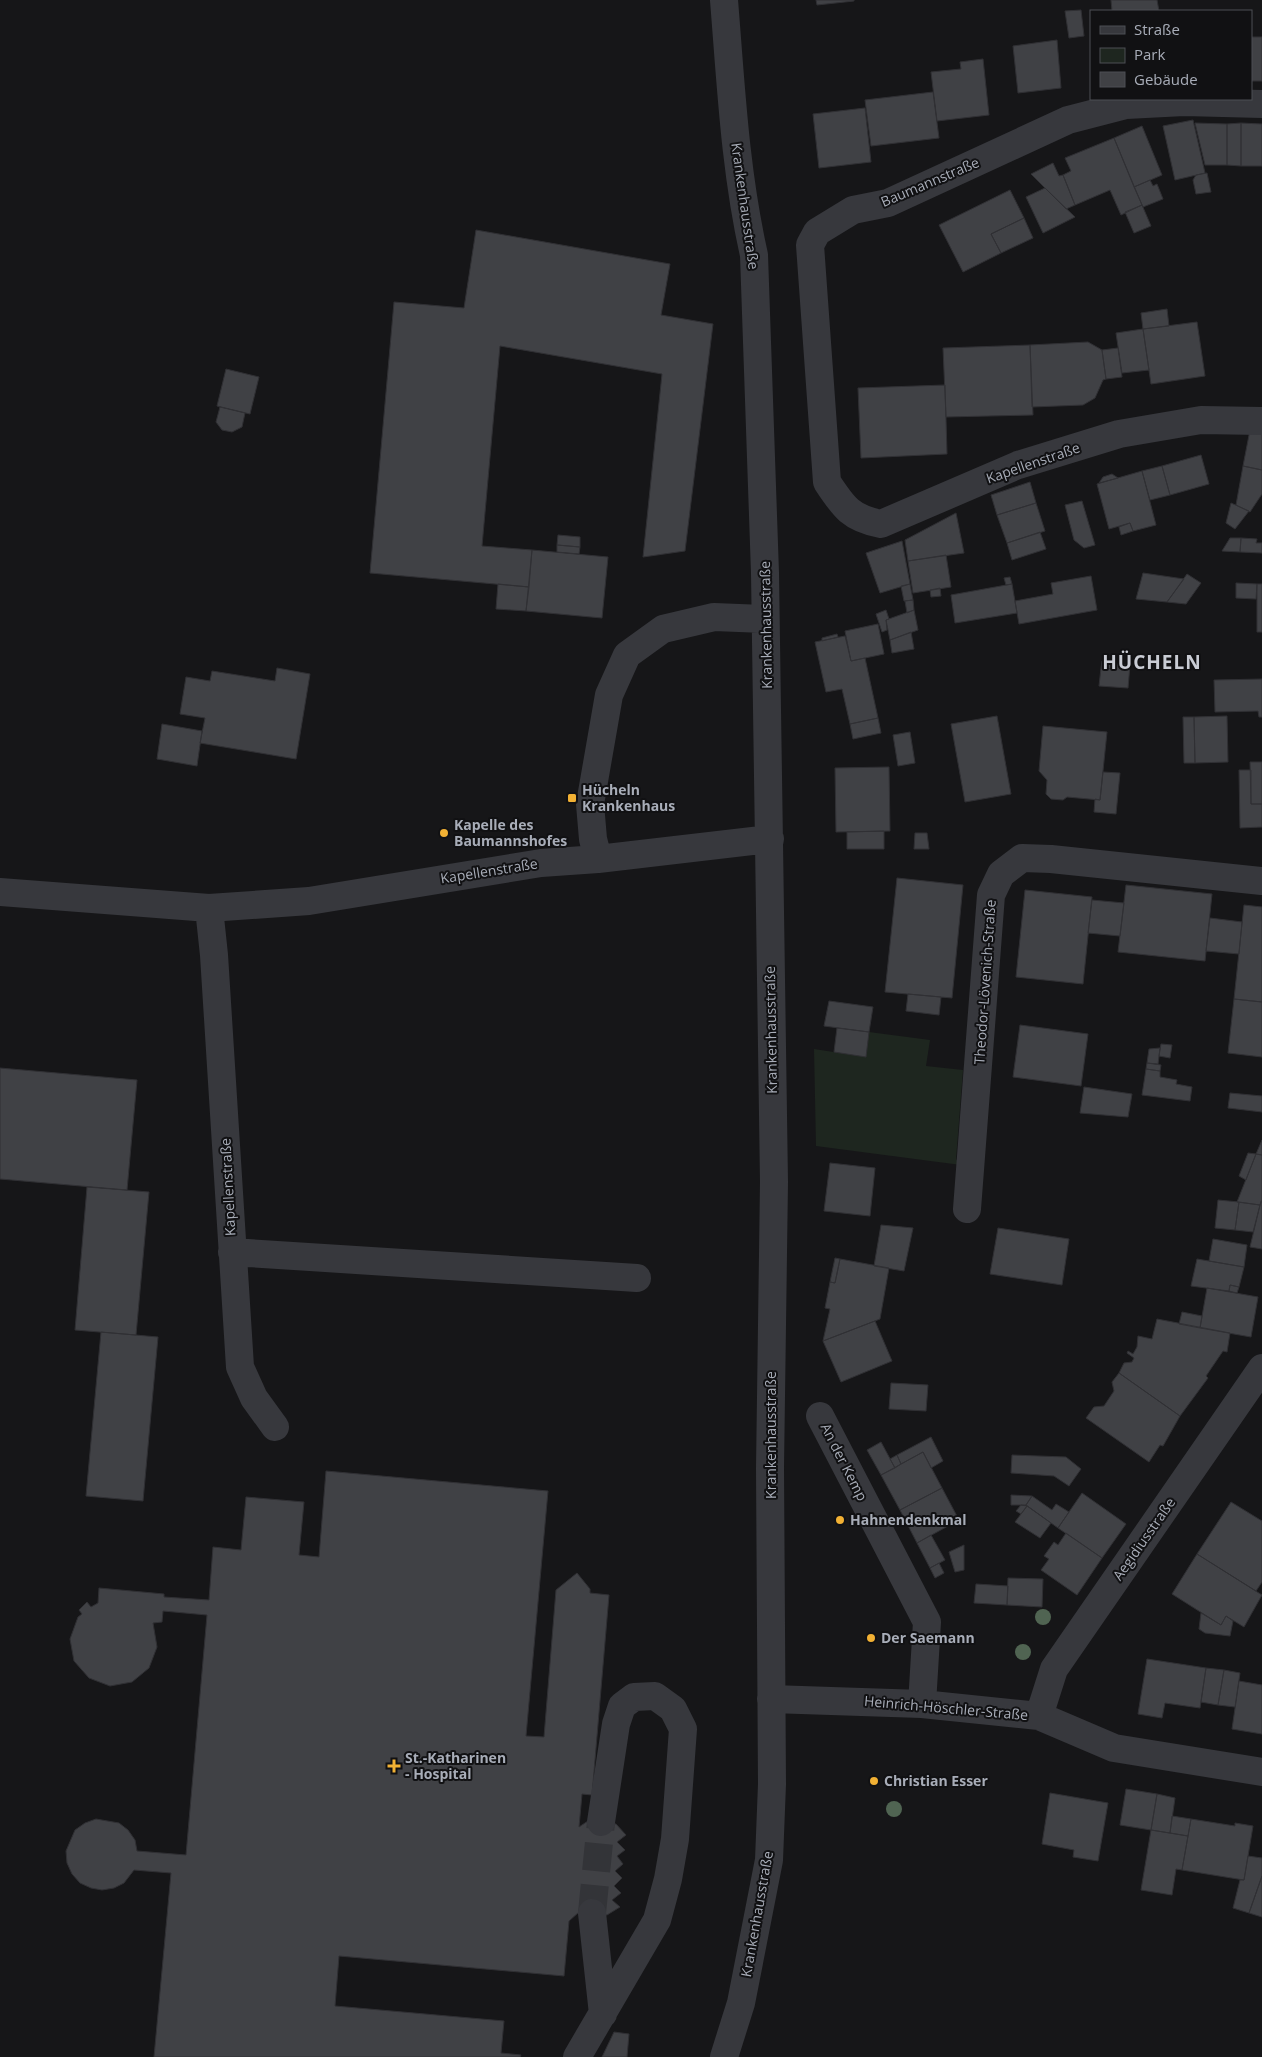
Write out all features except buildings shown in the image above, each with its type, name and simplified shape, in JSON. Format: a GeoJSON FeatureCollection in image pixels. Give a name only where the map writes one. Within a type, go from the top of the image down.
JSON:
{"type":"FeatureCollection","features":[{"type":"Feature","properties":{"kind":"street","name":"Krankenhausstraße"},"geometry":{"type":"LineString","coordinates":[[724,0],[737,160],[743,208],[754,255],[770,838],[774,1182],[770,1468],[772,1784],[769,1860],[741,2003],[724,2057]]}},
{"type":"Feature","properties":{"kind":"street","name":"Baumannstraße"},"geometry":{"type":"LineString","coordinates":[[827,482],[810,245],[817,232],[853,210],[888,203],[1068,120],[1126,105],[1184,102],[1262,104]]}},
{"type":"Feature","properties":{"kind":"street","name":"Kapellenstraße"},"geometry":{"type":"LineString","coordinates":[[827,482],[840,503],[860,520],[881,524],[1018,465],[1119,434],[1201,420],[1262,421]]}},
{"type":"Feature","properties":{"kind":"street"},"geometry":{"type":"LineString","coordinates":[[598,859],[593,838],[590,804],[609,696],[627,655],[663,630],[714,618],[765,619]]}},
{"type":"Feature","properties":{"kind":"street","name":"Kapellenstraße"},"geometry":{"type":"LineString","coordinates":[[0,892],[209,908],[309,900],[541,863],[598,859],[770,838]]}},
{"type":"Feature","properties":{"kind":"street","name":"Theodor-Lövenich-Straße"},"geometry":{"type":"LineString","coordinates":[[967,1209],[991,895],[1001,874],[1022,858],[1262,881]]}},
{"type":"Feature","properties":{"kind":"street","name":"Kapellenstraße"},"geometry":{"type":"LineString","coordinates":[[209,908],[214,954],[240,1367],[254,1398],[275,1427]]}},
{"type":"Feature","properties":{"kind":"street"},"geometry":{"type":"LineString","coordinates":[[232,1252],[637,1278]]}},
{"type":"Feature","properties":{"kind":"street","name":"Aegidiusstraße"},"geometry":{"type":"LineString","coordinates":[[1039,1716],[1054,1669],[1262,1368]]}},
{"type":"Feature","properties":{"kind":"street","name":"An der Kemp"},"geometry":{"type":"LineString","coordinates":[[820,1416],[927,1622],[922,1704]]}},
{"type":"Feature","properties":{"kind":"street"},"geometry":{"type":"LineString","coordinates":[[576,2057],[657,1920],[668,1879],[675,1840],[683,1730],[673,1709],[655,1696],[634,1697],[622,1706],[616,1724],[601,1822]]}},
{"type":"Feature","properties":{"kind":"street","name":"Heinrich-Höschler-Straße"},"geometry":{"type":"LineString","coordinates":[[771,1699],[922,1704],[1039,1716],[1114,1748],[1262,1772]]}},
{"type":"Feature","properties":{"kind":"street"},"geometry":{"type":"LineString","coordinates":[[592,1914],[603,2014]]}},
{"type":"Feature","properties":{"kind":"green space"},"geometry":{"type":"Polygon","coordinates":[[[869,1032],[930,1040],[926,1066],[963,1070],[956,1159],[961,1165],[816,1146],[814,1049],[866,1057],[869,1032]]]}},
{"type":"Feature","properties":{"kind":"tunnel"},"geometry":{"type":"LineString","coordinates":[[592,1913],[601,1822]]}},
{"type":"Feature","properties":{"kind":"place","name":"Hücheln Krankenhaus"},"geometry":{"type":"Point","coordinates":[572,798]}},
{"type":"Feature","properties":{"kind":"place","name":"Kapelle des Baumannshofes"},"geometry":{"type":"Point","coordinates":[444,833]}},
{"type":"Feature","properties":{"kind":"place","name":"Hahnendenkmal"},"geometry":{"type":"Point","coordinates":[840,1520]}},
{"type":"Feature","properties":{"kind":"place","name":"Der Saemann"},"geometry":{"type":"Point","coordinates":[871,1638]}},
{"type":"Feature","properties":{"kind":"place","name":"St.-Katharinen - Hospital"},"geometry":{"type":"Point","coordinates":[394,1766]}},
{"type":"Feature","properties":{"kind":"place","name":"Christian Esser"},"geometry":{"type":"Point","coordinates":[874,1781]}},
{"type":"Feature","properties":{"kind":"district","name":"HÜCHELN"},"geometry":{"type":"Point","coordinates":[1152,662]}}]}
